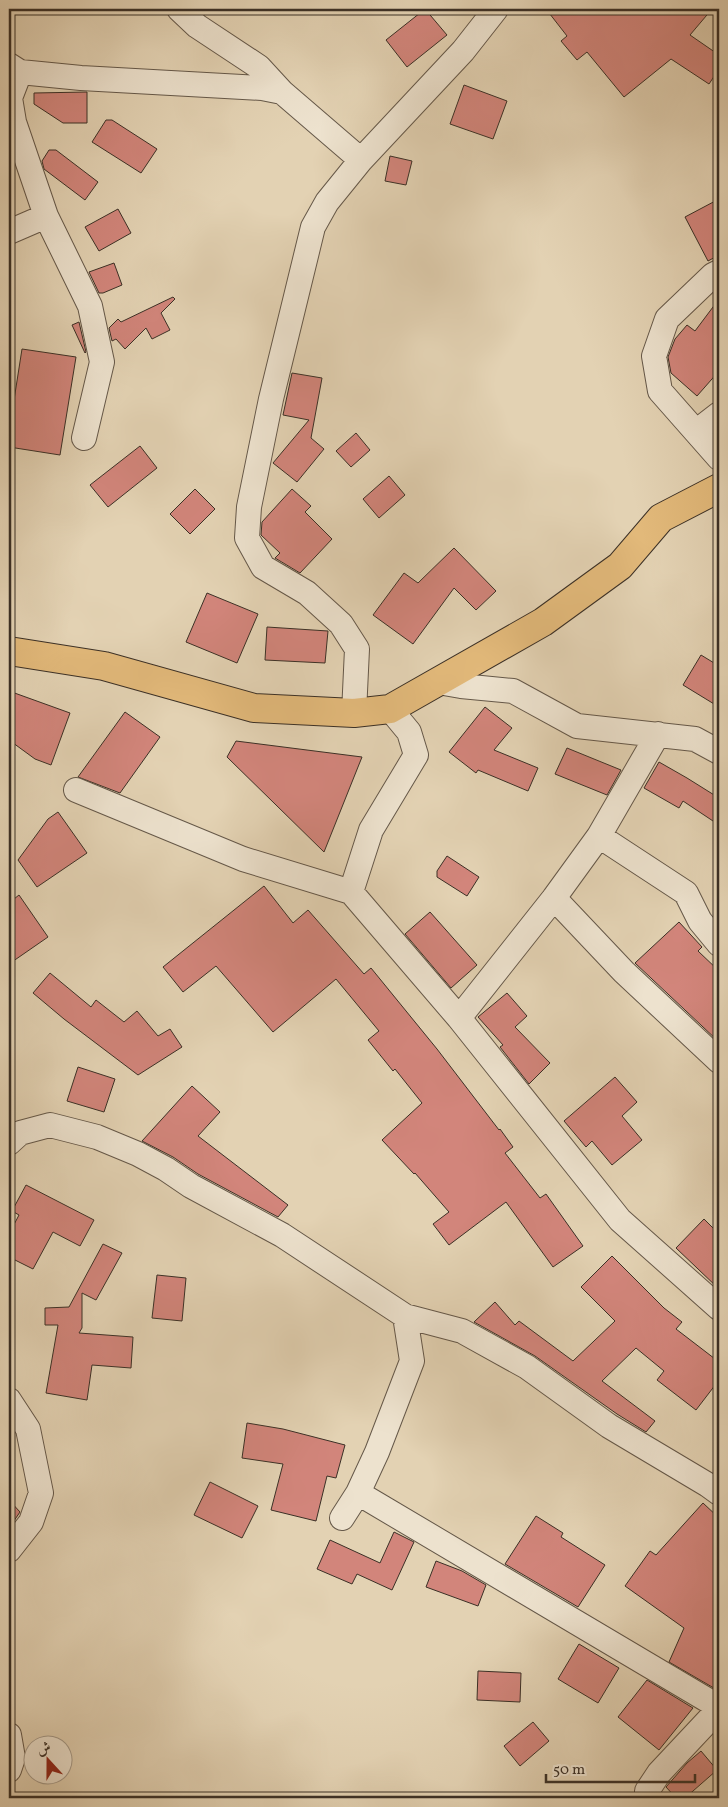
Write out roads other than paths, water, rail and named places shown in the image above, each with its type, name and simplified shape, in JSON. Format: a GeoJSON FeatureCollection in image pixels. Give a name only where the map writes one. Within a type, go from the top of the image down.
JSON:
{"type":"FeatureCollection","features":[{"type":"Feature","properties":{"kind":"main road"},"geometry":{"type":"LineString","coordinates":[[9,651],[104,666],[254,708],[354,713],[390,709],[543,622],[620,566],[661,518],[719,488]]}},
{"type":"Feature","properties":{"kind":"street"},"geometry":{"type":"LineString","coordinates":[[179,9],[197,26],[259,67],[282,92],[361,160]]}},
{"type":"Feature","properties":{"kind":"street"},"geometry":{"type":"LineString","coordinates":[[354,713],[357,649],[341,624],[307,593],[263,567],[247,538],[249,507],[271,399],[313,227],[327,202],[361,160],[462,51],[496,9]]}},
{"type":"Feature","properties":{"kind":"street"},"geometry":{"type":"LineString","coordinates":[[84,438],[102,362],[90,306],[46,216],[14,122],[10,98],[14,68],[81,78],[262,88],[282,92]]}},
{"type":"Feature","properties":{"kind":"street"},"geometry":{"type":"LineString","coordinates":[[9,232],[46,216]]}},
{"type":"Feature","properties":{"kind":"street"},"geometry":{"type":"LineString","coordinates":[[719,272],[713,275],[666,319],[654,356],[660,391],[719,458]]}},
{"type":"Feature","properties":{"kind":"street"},"geometry":{"type":"LineString","coordinates":[[697,432],[719,414]]}},
{"type":"Feature","properties":{"kind":"street"},"geometry":{"type":"LineString","coordinates":[[438,682],[513,691],[577,726],[695,739],[719,752]]}},
{"type":"Feature","properties":{"kind":"street"},"geometry":{"type":"LineString","coordinates":[[351,892],[371,830],[416,755],[409,732],[390,709]]}},
{"type":"Feature","properties":{"kind":"street"},"geometry":{"type":"LineString","coordinates":[[459,1018],[554,898],[599,836],[658,734]]}},
{"type":"Feature","properties":{"kind":"street"},"geometry":{"type":"LineString","coordinates":[[76,790],[243,859],[351,892],[459,1018],[620,1220],[719,1308]]}},
{"type":"Feature","properties":{"kind":"street"},"geometry":{"type":"LineString","coordinates":[[599,836],[686,893],[700,921],[719,944]]}},
{"type":"Feature","properties":{"kind":"street"},"geometry":{"type":"LineString","coordinates":[[554,898],[624,972],[719,1061]]}},
{"type":"Feature","properties":{"kind":"street"},"geometry":{"type":"LineString","coordinates":[[9,1143],[20,1133],[50,1125],[96,1137],[138,1154],[166,1169],[191,1186],[282,1235],[404,1316],[462,1331],[527,1367],[609,1426],[719,1493]]}},
{"type":"Feature","properties":{"kind":"street"},"geometry":{"type":"LineString","coordinates":[[342,1518],[358,1493],[387,1428],[412,1361],[404,1316]]}},
{"type":"Feature","properties":{"kind":"street"},"geometry":{"type":"LineString","coordinates":[[9,1400],[28,1429],[41,1492],[31,1522],[9,1550]]}},
{"type":"Feature","properties":{"kind":"street"},"geometry":{"type":"LineString","coordinates":[[358,1493],[719,1708],[659,1773],[647,1791],[647,1798]]}},
{"type":"Feature","properties":{"kind":"street"},"geometry":{"type":"LineString","coordinates":[[9,1735],[13,1758],[9,1770]]}}]}
